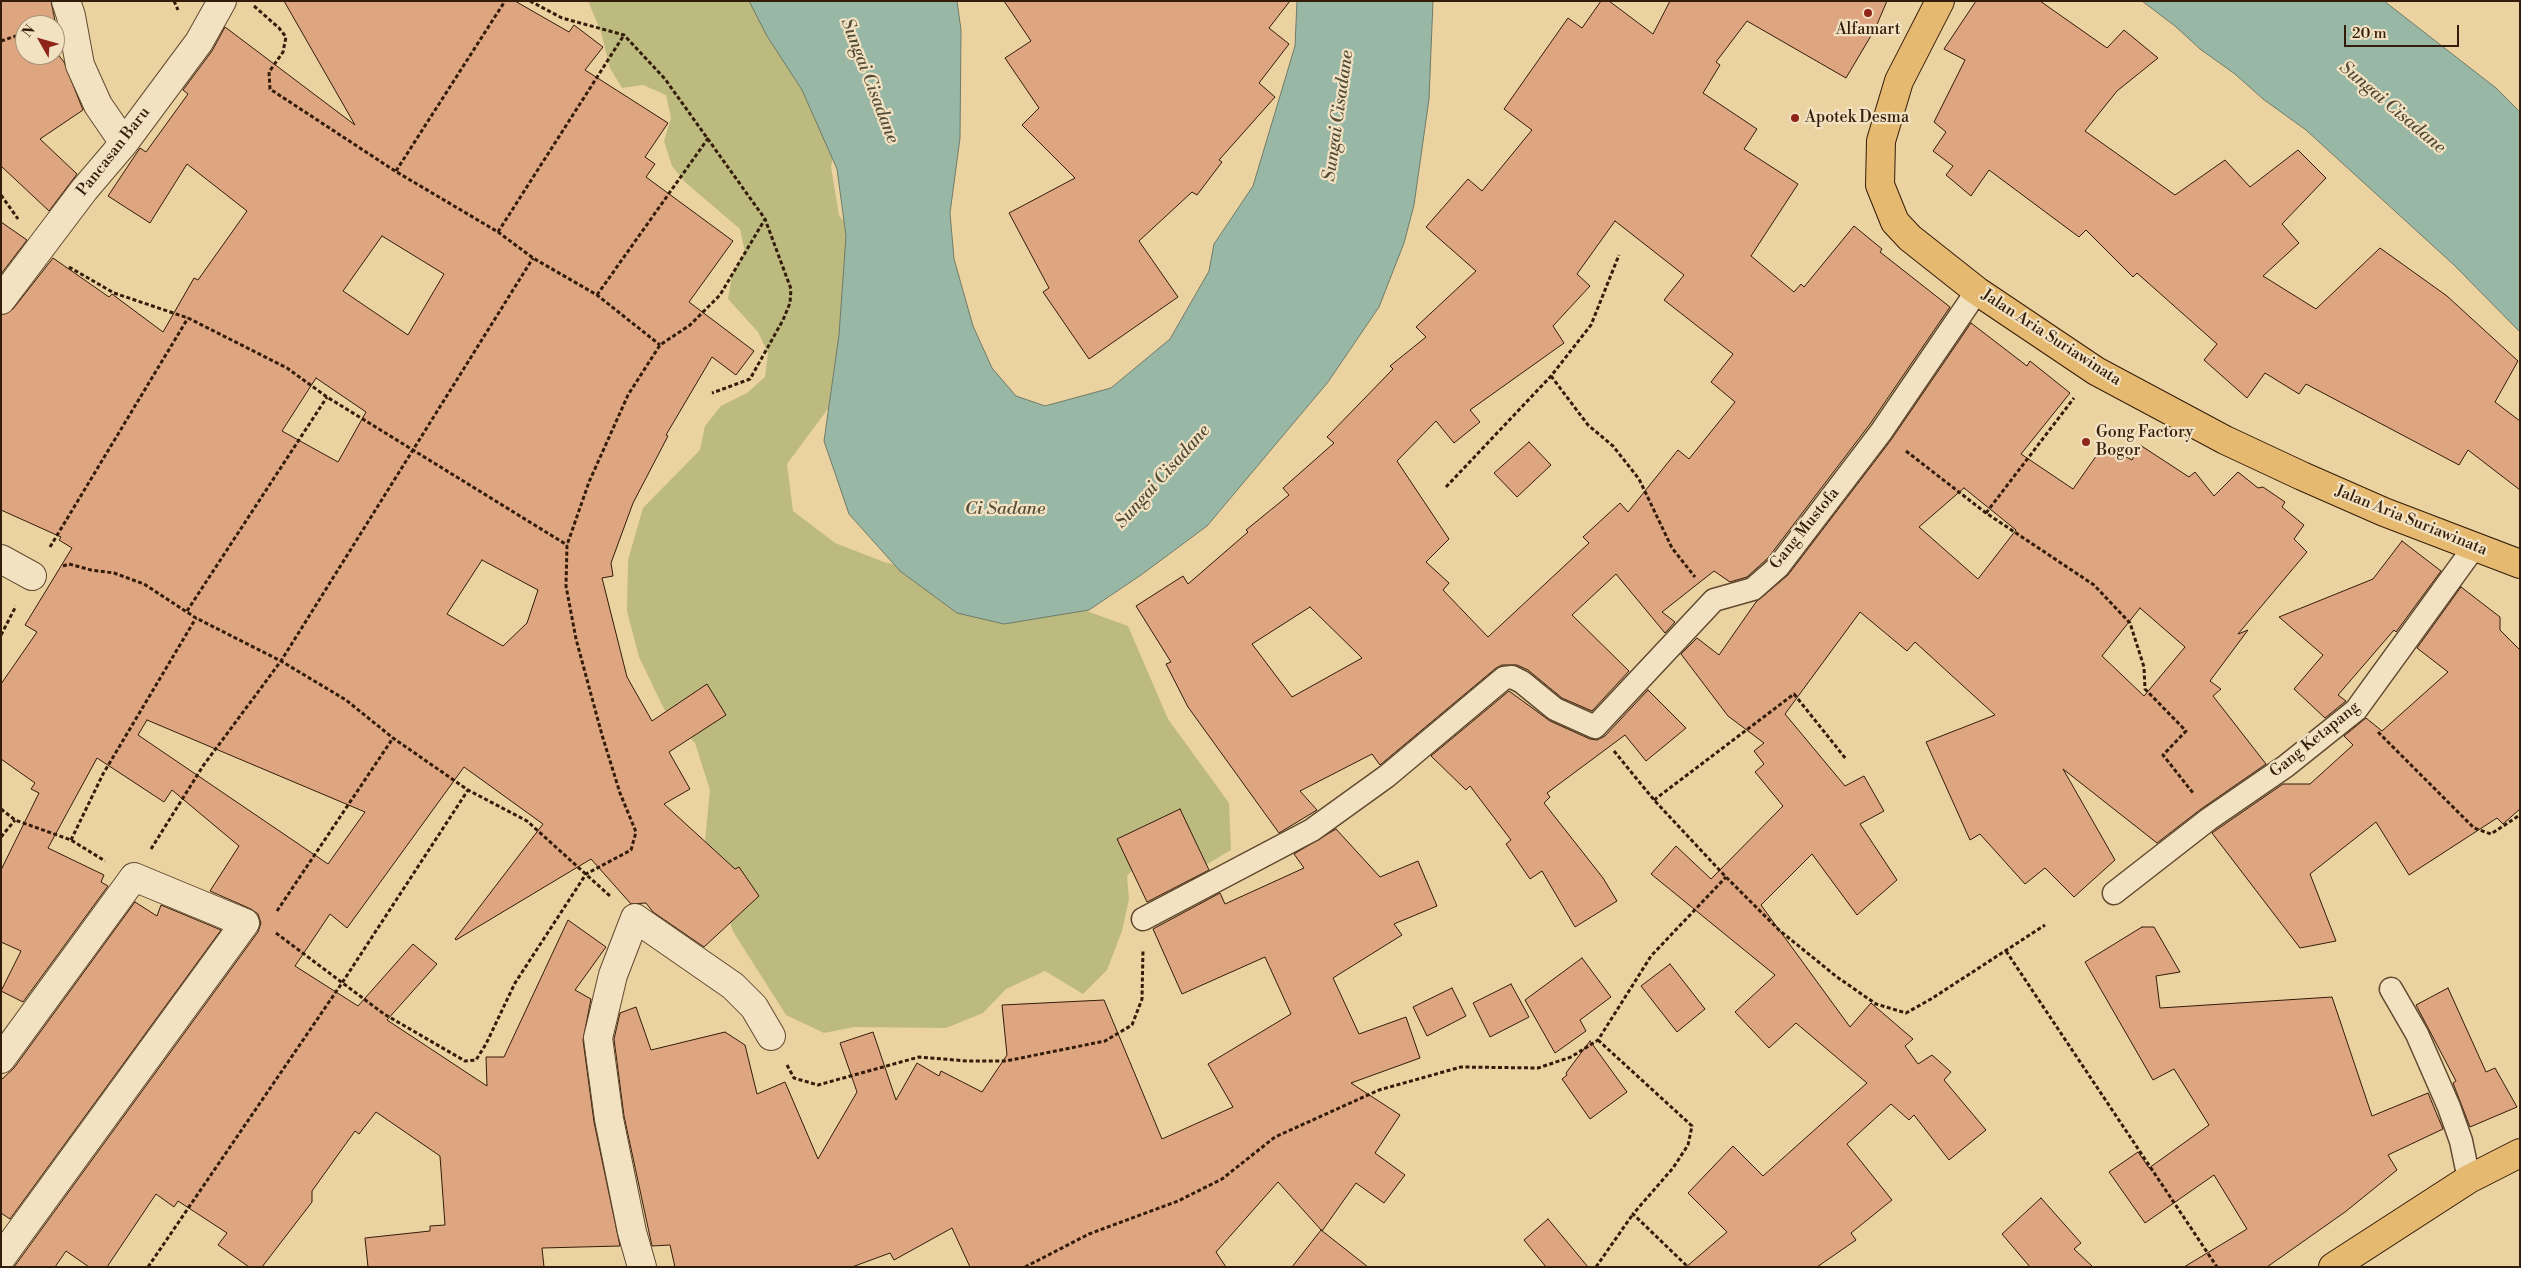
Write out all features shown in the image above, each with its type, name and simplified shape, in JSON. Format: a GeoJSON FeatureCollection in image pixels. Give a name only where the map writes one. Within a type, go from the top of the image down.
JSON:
{"type":"FeatureCollection","features":[{"type":"Feature","properties":{"kind":"main road","name":"Jalan Aria Suriawinata"},"geometry":{"type":"LineString","coordinates":[[1940,1],[1899,81],[1881,141],[1880,185],[1895,222],[1910,238],[1977,291],[2096,371],[2225,440],[2384,512],[2520,564]]}},
{"type":"Feature","properties":{"kind":"main road"},"geometry":{"type":"LineString","coordinates":[[2333,1267],[2469,1179],[2520,1153]]}},
{"type":"Feature","properties":{"kind":"street"},"geometry":{"type":"LineString","coordinates":[[66,1],[72,16],[80,64],[98,105],[124,143]]}},
{"type":"Feature","properties":{"kind":"street","name":"Pancasan Baru"},"geometry":{"type":"LineString","coordinates":[[1,300],[84,190],[124,143],[199,42],[222,1]]}},
{"type":"Feature","properties":{"kind":"street"},"geometry":{"type":"LineString","coordinates":[[1,559],[32,576]]}},
{"type":"Feature","properties":{"kind":"street"},"geometry":{"type":"LineString","coordinates":[[1,1059],[134,877],[256,924],[1,1258]]}},
{"type":"Feature","properties":{"kind":"street"},"geometry":{"type":"LineString","coordinates":[[642,1267],[632,1232],[609,1119],[598,1038],[613,975],[635,918],[733,986],[754,1007],[771,1036]]}},
{"type":"Feature","properties":{"kind":"lane","name":"Gang Mustofa"},"geometry":{"type":"LineString","coordinates":[[1714,600],[1752,589],[1778,567],[1881,432],[1977,291]]}},
{"type":"Feature","properties":{"kind":"lane","name":"Gang Ketapang"},"geometry":{"type":"LineString","coordinates":[[2114,893],[2209,820],[2286,766],[2356,710],[2476,546]]}},
{"type":"Feature","properties":{"kind":"lane"},"geometry":{"type":"LineString","coordinates":[[1143,920],[1312,830],[1387,776],[1504,678],[1512,677],[1555,709],[1595,728],[1714,600]]}},
{"type":"Feature","properties":{"kind":"lane"},"geometry":{"type":"LineString","coordinates":[[2392,988],[2417,1034],[2449,1107],[2461,1141],[2469,1179]]}},
{"type":"Feature","properties":{"kind":"path"},"geometry":{"type":"LineString","coordinates":[[249,1],[279,28],[286,37],[283,52],[269,72],[270,89],[395,171],[498,232],[533,258],[597,296],[660,345]]}},
{"type":"Feature","properties":{"kind":"path"},"geometry":{"type":"LineString","coordinates":[[395,171],[505,1]]}},
{"type":"Feature","properties":{"kind":"path"},"geometry":{"type":"LineString","coordinates":[[530,1],[562,18],[624,35],[665,79],[709,137],[765,219],[792,289],[790,303],[784,320],[750,379],[712,393]]}},
{"type":"Feature","properties":{"kind":"path"},"geometry":{"type":"LineString","coordinates":[[498,232],[624,35]]}},
{"type":"Feature","properties":{"kind":"path"},"geometry":{"type":"LineString","coordinates":[[1,41],[15,36]]}},
{"type":"Feature","properties":{"kind":"path"},"geometry":{"type":"LineString","coordinates":[[597,296],[709,137]]}},
{"type":"Feature","properties":{"kind":"path"},"geometry":{"type":"LineString","coordinates":[[393,738],[256,924],[384,1014],[465,1061],[476,1060],[486,1044],[515,983],[586,874],[631,850],[636,832],[620,793],[576,639],[566,586],[568,545],[608,436],[628,395],[660,345],[690,325],[720,295],[765,219]]}},
{"type":"Feature","properties":{"kind":"path"},"geometry":{"type":"LineString","coordinates":[[40,250],[114,293],[188,318],[287,368],[327,397],[568,545]]}},
{"type":"Feature","properties":{"kind":"path"},"geometry":{"type":"LineString","coordinates":[[1446,487],[1551,376],[1591,324],[1619,255]]}},
{"type":"Feature","properties":{"kind":"path"},"geometry":{"type":"LineString","coordinates":[[1,809],[15,820],[71,840],[134,877],[203,766],[281,660],[415,450],[533,258]]}},
{"type":"Feature","properties":{"kind":"path"},"geometry":{"type":"LineString","coordinates":[[32,576],[188,318]]}},
{"type":"Feature","properties":{"kind":"path"},"geometry":{"type":"LineString","coordinates":[[1986,513],[2096,371]]}},
{"type":"Feature","properties":{"kind":"path"},"geometry":{"type":"LineString","coordinates":[[1551,376],[1588,425],[1613,446],[1639,479],[1672,548],[1714,600]]}},
{"type":"Feature","properties":{"kind":"path"},"geometry":{"type":"LineString","coordinates":[[187,611],[327,397]]}},
{"type":"Feature","properties":{"kind":"path"},"geometry":{"type":"LineString","coordinates":[[1881,432],[1986,513],[2094,586],[2130,623],[2144,667],[2145,688],[2186,731],[2163,755],[2191,789],[2209,820]]}},
{"type":"Feature","properties":{"kind":"path"},"geometry":{"type":"LineString","coordinates":[[32,576],[69,564],[91,570],[114,573],[144,584],[196,618],[281,660],[346,700],[393,738],[468,790],[527,821],[635,918]]}},
{"type":"Feature","properties":{"kind":"path"},"geometry":{"type":"LineString","coordinates":[[71,840],[103,774],[151,690],[196,618]]}},
{"type":"Feature","properties":{"kind":"path"},"geometry":{"type":"LineString","coordinates":[[1654,800],[1794,694],[1846,759]]}},
{"type":"Feature","properties":{"kind":"path"},"geometry":{"type":"LineString","coordinates":[[2356,710],[2474,828],[2491,834],[2520,815]]}},
{"type":"Feature","properties":{"kind":"path"},"geometry":{"type":"LineString","coordinates":[[1595,728],[1654,800],[1726,878],[1780,930],[1837,977],[1876,1004],[1906,1013],[2045,925]]}},
{"type":"Feature","properties":{"kind":"path"},"geometry":{"type":"LineString","coordinates":[[148,1267],[342,983],[468,790]]}},
{"type":"Feature","properties":{"kind":"path"},"geometry":{"type":"LineString","coordinates":[[1,837],[15,820]]}},
{"type":"Feature","properties":{"kind":"path"},"geometry":{"type":"LineString","coordinates":[[1025,1267],[1090,1234],[1178,1201],[1222,1179],[1275,1137],[1379,1090],[1462,1067],[1538,1068],[1572,1058],[1598,1040],[1651,956],[1726,878]]}},
{"type":"Feature","properties":{"kind":"path"},"geometry":{"type":"LineString","coordinates":[[771,1036],[794,1078],[818,1085],[919,1057],[967,1061],[1006,1061],[1105,1041],[1132,1025],[1142,999],[1143,920]]}},
{"type":"Feature","properties":{"kind":"path"},"geometry":{"type":"LineString","coordinates":[[2006,951],[2216,1267]]}},
{"type":"Feature","properties":{"kind":"path"},"geometry":{"type":"LineString","coordinates":[[1596,1267],[1633,1214],[1673,1168],[1688,1145],[1692,1126],[1598,1040]]}},
{"type":"Feature","properties":{"kind":"path"},"geometry":{"type":"LineString","coordinates":[[1633,1214],[1688,1267]]}},
{"type":"Feature","properties":{"kind":"shaded area"},"geometry":{"type":"Polygon","coordinates":[[[588,1],[772,1],[840,119],[831,167],[839,215],[869,255],[842,390],[787,464],[793,511],[835,543],[884,562],[1081,609],[1128,626],[1168,719],[1229,803],[1231,850],[1194,872],[1159,842],[1127,876],[1129,899],[1122,931],[1107,970],[1083,994],[1045,971],[1006,989],[983,1013],[946,1028],[854,1027],[824,1033],[786,1015],[734,933],[716,889],[705,841],[710,790],[695,743],[664,709],[639,657],[627,611],[628,560],[643,508],[700,450],[705,426],[721,406],[747,393],[765,377],[768,353],[758,332],[728,299],[732,275],[745,252],[740,229],[686,183],[672,166],[664,141],[671,118],[666,95],[643,85],[622,88],[610,68],[601,32],[588,1]]]}},
{"type":"Feature","properties":{"kind":"water","name":"Ci Sadane"},"geometry":{"type":"Polygon","coordinates":[[[749,1],[957,1],[961,30],[960,138],[950,213],[954,259],[973,326],[992,368],[1016,396],[1045,406],[1111,388],[1170,339],[1209,271],[1214,244],[1253,186],[1295,46],[1297,1],[1433,1],[1429,99],[1414,205],[1404,243],[1379,307],[1328,382],[1207,526],[1141,575],[1089,610],[1004,624],[957,613],[900,571],[849,514],[824,441],[839,335],[846,236],[837,169],[802,90],[767,36],[749,1]]]}},
{"type":"Feature","properties":{"kind":"water","name":"Sungai Cisadane"},"geometry":{"type":"Polygon","coordinates":[[[2142,1],[2384,1],[2496,88],[2520,112],[2520,332],[2454,265],[2306,130],[2263,99],[2235,74],[2200,49],[2175,26],[2142,1]]]}},
{"type":"Feature","properties":{"kind":"building"},"geometry":{"type":"Polygon","coordinates":[[[1,1],[51,1],[54,15],[15,15],[15,65],[65,65],[83,110],[40,139],[77,174],[49,211],[1,166],[1,1]]]}},
{"type":"Feature","properties":{"kind":"building"},"geometry":{"type":"Polygon","coordinates":[[[284,1],[515,1],[569,32],[574,25],[603,47],[585,70],[668,123],[645,157],[655,164],[646,177],[733,241],[689,302],[754,351],[736,375],[712,357],[666,435],[668,436],[633,503],[611,563],[613,576],[602,578],[627,677],[652,721],[707,684],[726,715],[669,752],[690,789],[664,804],[735,869],[739,867],[759,896],[704,947],[653,912],[646,903],[631,904],[591,859],[456,940],[543,824],[464,767],[347,928],[330,914],[295,966],[358,1006],[413,944],[437,964],[387,1020],[487,1086],[486,1057],[504,1057],[568,920],[606,947],[575,990],[591,999],[583,1040],[594,1122],[620,1246],[542,1248],[544,1267],[368,1267],[365,1238],[430,1231],[430,1226],[445,1225],[440,1156],[376,1112],[359,1134],[355,1131],[312,1191],[312,1202],[262,1267],[249,1267],[218,1245],[227,1233],[178,1201],[174,1207],[156,1194],[107,1267],[89,1267],[66,1251],[55,1267],[14,1267],[258,932],[261,923],[258,914],[251,909],[210,891],[239,846],[172,790],[164,802],[97,758],[48,848],[104,875],[101,882],[108,886],[23,1002],[1,991],[21,951],[1,942],[1,870],[39,793],[31,789],[35,783],[1,759],[1,684],[37,632],[25,625],[72,548],[59,540],[61,537],[1,510],[1,315],[13,309],[53,258],[109,297],[112,294],[163,332],[194,278],[198,280],[247,211],[187,164],[150,223],[108,196],[140,148],[146,152],[188,94],[183,90],[212,51],[225,27],[355,125],[284,1]],[[382,236],[343,291],[408,335],[444,274],[382,236]],[[316,378],[282,431],[338,462],[366,412],[316,378]],[[482,560],[447,614],[503,646],[527,623],[538,590],[482,560]],[[147,720],[138,735],[328,864],[365,812],[147,720]]]}},
{"type":"Feature","properties":{"kind":"building"},"geometry":{"type":"Polygon","coordinates":[[[1004,1],[1290,1],[1269,28],[1289,44],[1259,83],[1275,97],[1219,160],[1222,162],[1197,195],[1192,192],[1139,241],[1178,297],[1089,359],[1043,292],[1049,288],[1009,213],[1075,178],[1022,125],[1039,108],[1005,58],[1031,41],[1004,1]]]}},
{"type":"Feature","properties":{"kind":"building"},"geometry":{"type":"Polygon","coordinates":[[[1601,1],[1609,1],[1653,34],[1670,1],[1887,1],[1875,29],[1846,78],[1747,21],[1716,62],[1720,65],[1703,93],[1757,129],[1744,149],[1798,184],[1751,256],[1794,292],[1801,284],[1804,287],[1854,226],[1882,249],[1880,252],[1950,307],[1870,424],[1768,558],[1747,577],[1730,582],[1714,571],[1662,612],[1675,622],[1665,633],[1616,574],[1572,615],[1629,671],[1592,711],[1562,698],[1528,670],[1517,665],[1502,665],[1380,765],[1372,754],[1300,791],[1317,810],[1279,833],[1188,707],[1166,664],[1171,662],[1136,606],[1183,576],[1188,584],[1248,532],[1246,530],[1289,495],[1283,488],[1334,443],[1327,437],[1393,369],[1390,366],[1426,337],[1416,327],[1476,271],[1426,227],[1468,179],[1482,191],[1532,130],[1504,109],[1568,18],[1582,28],[1601,1]],[[1615,221],[1577,274],[1590,286],[1553,326],[1564,343],[1470,410],[1480,422],[1454,443],[1436,421],[1397,461],[1449,539],[1426,562],[1449,583],[1443,590],[1488,637],[1589,543],[1583,537],[1620,503],[1628,512],[1678,450],[1689,459],[1735,402],[1711,382],[1733,354],[1664,300],[1684,275],[1615,221]],[[1310,607],[1252,644],[1292,697],[1362,658],[1310,607]]]}},
{"type":"Feature","properties":{"kind":"building"},"geometry":{"type":"Polygon","coordinates":[[[1976,1],[2040,1],[2107,48],[2124,30],[2158,58],[2117,91],[2085,131],[2175,195],[2225,160],[2250,187],[2298,150],[2326,178],[2282,224],[2299,243],[2263,276],[2316,309],[2380,248],[2447,296],[2518,361],[2495,402],[2520,421],[2520,490],[2468,450],[2459,465],[2306,384],[2299,394],[2265,373],[2247,398],[2204,360],[2217,344],[2137,273],[2133,277],[2086,230],[2079,237],[1989,170],[1971,196],[1946,175],[1953,166],[1933,151],[1946,132],[1934,122],[1965,60],[1944,49],[1976,1]]]}},
{"type":"Feature","properties":{"kind":"building"},"geometry":{"type":"Polygon","coordinates":[[[1,222],[27,240],[1,274],[1,222]]]}},
{"type":"Feature","properties":{"kind":"building"},"geometry":{"type":"Polygon","coordinates":[[[1971,323],[2027,366],[2030,361],[2070,393],[2021,454],[2073,489],[2104,445],[2132,460],[2140,445],[2189,477],[2195,472],[2214,496],[2238,472],[2258,488],[2263,487],[2285,502],[2282,507],[2304,525],[2294,539],[2307,552],[2238,634],[2248,630],[2210,681],[2221,689],[2213,696],[2266,764],[2201,809],[2157,843],[2063,769],[2115,860],[2074,897],[2045,868],[2025,884],[1980,834],[1970,840],[1926,742],[1995,715],[1915,642],[1907,651],[1860,612],[1785,714],[1845,786],[1864,776],[1884,811],[1860,824],[1897,880],[1857,915],[1812,854],[1761,905],[1850,1027],[1871,1003],[1913,1039],[1905,1046],[1918,1064],[1932,1055],[1951,1072],[1944,1080],[1986,1130],[1949,1160],[1914,1115],[1909,1120],[1891,1104],[1847,1144],[1892,1200],[1851,1233],[1856,1240],[1817,1267],[1686,1267],[1727,1232],[1688,1193],[1733,1146],[1763,1176],[1867,1083],[1796,1023],[1769,1048],[1735,1012],[1775,975],[1651,874],[1676,846],[1711,879],[1783,806],[1755,772],[1764,764],[1754,751],[1764,743],[1728,716],[1681,654],[1697,638],[1719,655],[1756,602],[1788,575],[1891,440],[1971,323]],[[1964,488],[1919,527],[1978,579],[2016,530],[1964,488]],[[2140,608],[2102,656],[2144,696],[2185,647],[2140,608]]]}},
{"type":"Feature","properties":{"kind":"building"},"geometry":{"type":"Polygon","coordinates":[[[1529,442],[1551,465],[1517,497],[1494,473],[1529,442]]]}},
{"type":"Feature","properties":{"kind":"building"},"geometry":{"type":"Polygon","coordinates":[[[2402,541],[2441,571],[2396,632],[2394,630],[2338,695],[2346,701],[2325,718],[2294,689],[2323,655],[2279,617],[2373,579],[2402,541]]]}},
{"type":"Feature","properties":{"kind":"building"},"geometry":{"type":"Polygon","coordinates":[[[2461,587],[2500,617],[2500,630],[2520,650],[2520,809],[2503,824],[2497,818],[2409,875],[2376,822],[2310,874],[2336,941],[2300,948],[2212,833],[2283,784],[2310,784],[2353,745],[2344,736],[2366,718],[2382,731],[2448,672],[2417,648],[2461,587]]]}},
{"type":"Feature","properties":{"kind":"building"},"geometry":{"type":"Polygon","coordinates":[[[1648,690],[1686,728],[1646,761],[1625,735],[1547,793],[1550,797],[1544,803],[1603,878],[1617,901],[1575,927],[1542,871],[1530,879],[1506,844],[1511,840],[1470,786],[1466,790],[1431,756],[1509,691],[1550,721],[1590,739],[1597,740],[1605,736],[1648,690]]]}},
{"type":"Feature","properties":{"kind":"building"},"geometry":{"type":"Polygon","coordinates":[[[1180,809],[1209,870],[1147,902],[1117,839],[1180,809]]]}},
{"type":"Feature","properties":{"kind":"building"},"geometry":{"type":"Polygon","coordinates":[[[1336,829],[1380,877],[1418,861],[1437,906],[1394,924],[1402,935],[1333,978],[1359,1034],[1406,1017],[1420,1058],[1351,1083],[1400,1115],[1375,1153],[1405,1175],[1384,1203],[1356,1183],[1322,1231],[1278,1182],[1216,1252],[1226,1267],[970,1267],[952,1228],[894,1260],[890,1253],[852,1267],[675,1267],[670,1245],[652,1246],[624,1116],[614,1039],[620,1013],[636,1007],[651,1050],[725,1032],[745,1045],[757,1094],[785,1082],[818,1159],[857,1092],[840,1043],[873,1032],[896,1100],[917,1063],[939,1076],[941,1071],[982,1092],[1007,1055],[1002,1005],[1104,1000],[1162,1139],[1233,1107],[1208,1064],[1291,1014],[1265,957],[1182,994],[1153,929],[1220,893],[1225,904],[1304,868],[1294,854],[1336,829]]]}},
{"type":"Feature","properties":{"kind":"building"},"geometry":{"type":"Polygon","coordinates":[[[135,902],[157,916],[161,905],[221,930],[10,1219],[1,1213],[1,1080],[14,1068],[135,902]]]}},
{"type":"Feature","properties":{"kind":"building"},"geometry":{"type":"Polygon","coordinates":[[[2142,927],[2154,927],[2180,972],[2156,976],[2160,1008],[2332,997],[2372,1116],[2428,1093],[2443,1129],[2388,1155],[2397,1170],[2345,1212],[2267,1267],[2184,1267],[2247,1229],[2214,1175],[2145,1223],[2109,1172],[2138,1152],[2149,1168],[2209,1125],[2174,1069],[2153,1080],[2085,962],[2142,927]]]}},
{"type":"Feature","properties":{"kind":"building"},"geometry":{"type":"Polygon","coordinates":[[[1582,958],[1611,997],[1580,1020],[1586,1031],[1555,1053],[1525,1000],[1582,958]]]}},
{"type":"Feature","properties":{"kind":"building"},"geometry":{"type":"Polygon","coordinates":[[[1670,964],[1705,1009],[1677,1032],[1641,986],[1670,964]]]}},
{"type":"Feature","properties":{"kind":"building"},"geometry":{"type":"Polygon","coordinates":[[[1511,984],[1529,1017],[1490,1037],[1473,1003],[1511,984]]]}},
{"type":"Feature","properties":{"kind":"building"},"geometry":{"type":"Polygon","coordinates":[[[1452,988],[1466,1016],[1427,1036],[1413,1007],[1452,988]]]}},
{"type":"Feature","properties":{"kind":"building"},"geometry":{"type":"Polygon","coordinates":[[[2448,988],[2486,1072],[2495,1068],[2517,1107],[2470,1127],[2453,1083],[2456,1081],[2416,1005],[2448,988]]]}},
{"type":"Feature","properties":{"kind":"building"},"geometry":{"type":"Polygon","coordinates":[[[1590,1041],[1627,1092],[1590,1119],[1562,1079],[1567,1075],[1566,1073],[1590,1041]]]}},
{"type":"Feature","properties":{"kind":"building"},"geometry":{"type":"Polygon","coordinates":[[[2041,1198],[2081,1243],[2074,1249],[2093,1267],[2030,1267],[2002,1234],[2041,1198]]]}},
{"type":"Feature","properties":{"kind":"building"},"geometry":{"type":"Polygon","coordinates":[[[1548,1219],[1588,1267],[1546,1267],[1524,1240],[1548,1219]]]}},
{"type":"Feature","properties":{"kind":"building"},"geometry":{"type":"Polygon","coordinates":[[[1321,1230],[1368,1267],[1292,1267],[1321,1230]]]}},
{"type":"Feature","properties":{"kind":"place","name":"Alfamart"},"geometry":{"type":"Point","coordinates":[1868,13]}},
{"type":"Feature","properties":{"kind":"place","name":"Apotek Desma"},"geometry":{"type":"Point","coordinates":[1795,118]}},
{"type":"Feature","properties":{"kind":"place","name":"Gong Factory Bogor"},"geometry":{"type":"Point","coordinates":[2086,442]}}]}
